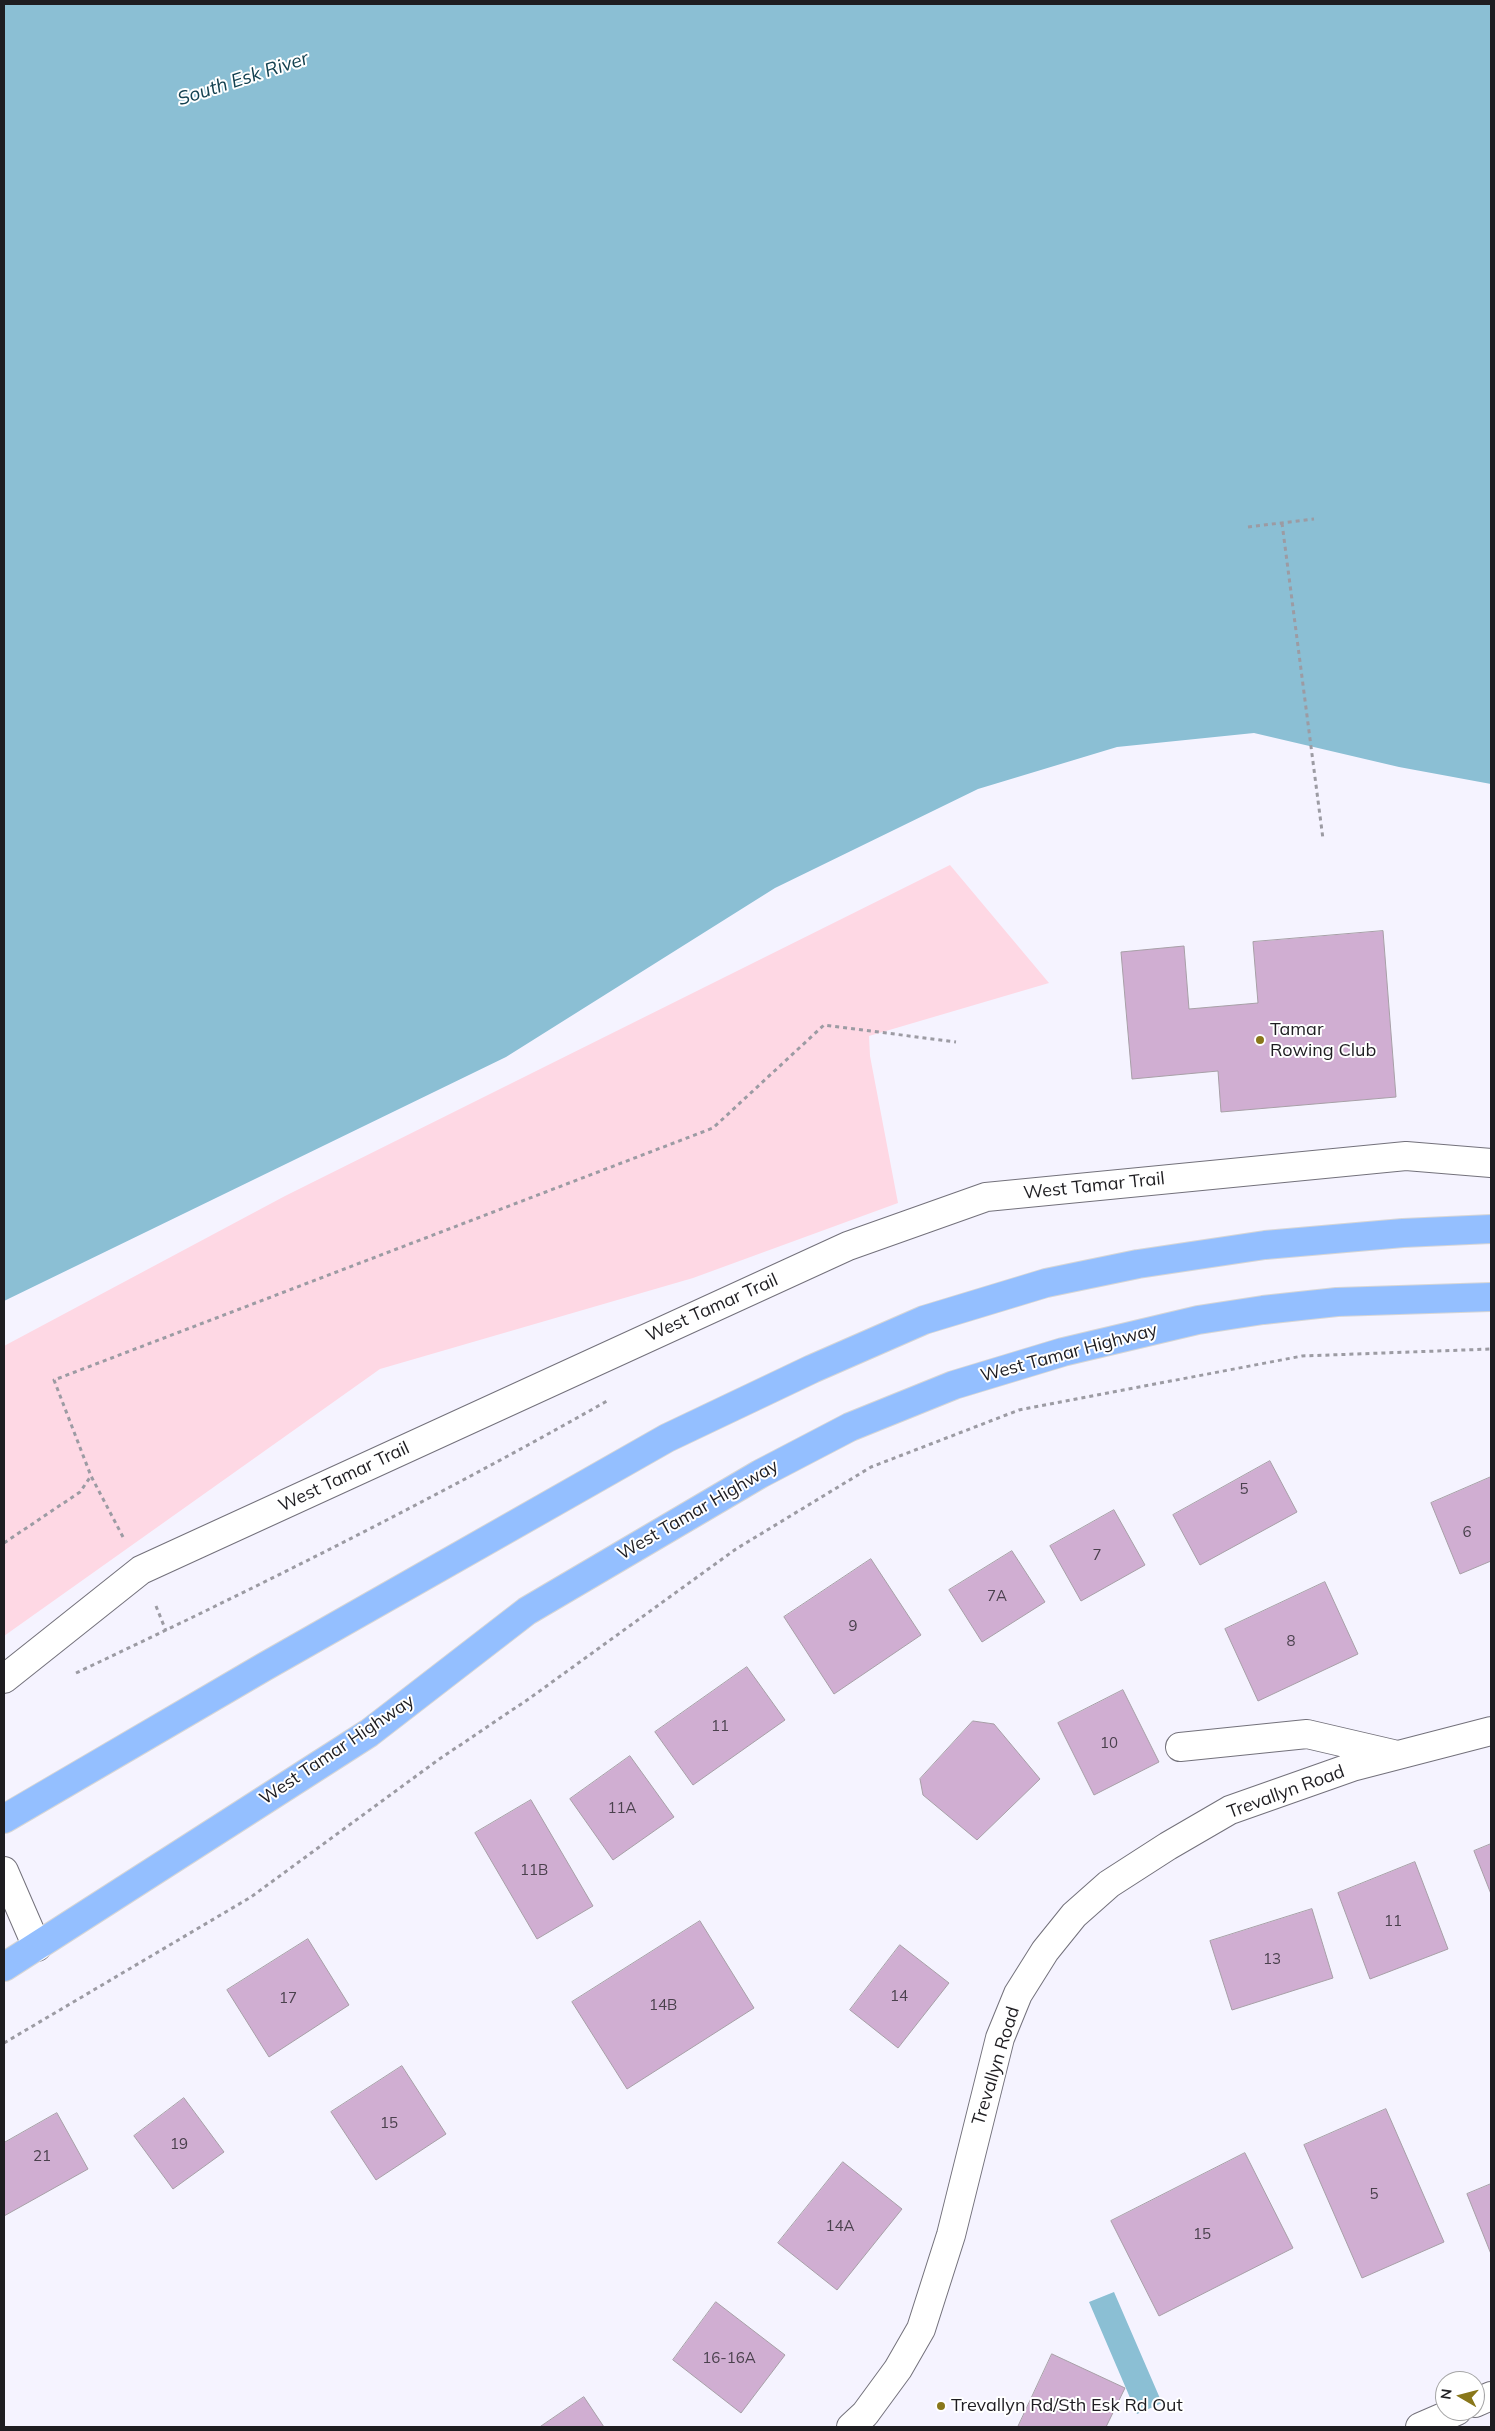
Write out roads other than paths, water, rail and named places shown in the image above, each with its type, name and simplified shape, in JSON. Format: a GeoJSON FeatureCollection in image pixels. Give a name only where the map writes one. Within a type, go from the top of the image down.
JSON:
{"type":"FeatureCollection","features":[{"type":"Feature","properties":{"kind":"highway"},"geometry":{"type":"LineString","coordinates":[[4,1819],[264,1667],[667,1438],[812,1368],[924,1320],[1046,1283],[1138,1264],[1265,1245],[1403,1233],[1491,1229]]}},
{"type":"Feature","properties":{"kind":"highway","name":"West Tamar Highway"},"geometry":{"type":"LineString","coordinates":[[4,1967],[368,1733],[527,1611],[744,1483],[850,1427],[954,1384],[1062,1352],[1198,1320],[1263,1310],[1337,1302],[1491,1297]]}},
{"type":"Feature","properties":{"kind":"street","name":"West Tamar Trail"},"geometry":{"type":"LineString","coordinates":[[4,1679],[141,1570],[848,1246],[986,1197],[1406,1156],[1491,1162]]}},
{"type":"Feature","properties":{"kind":"street","name":"Trevallyn Road"},"geometry":{"type":"LineString","coordinates":[[851,2427],[865,2414],[898,2368],[921,2329],[951,2235],[1000,2038],[1018,1994],[1050,1944],[1074,1915],[1109,1884],[1168,1846],[1230,1810],[1288,1788],[1397,1755],[1491,1731]]}},
{"type":"Feature","properties":{"kind":"street"},"geometry":{"type":"LineString","coordinates":[[1180,1747],[1307,1734],[1397,1755]]}},
{"type":"Feature","properties":{"kind":"street"},"geometry":{"type":"LineString","coordinates":[[4,1871],[37,1947]]}},
{"type":"Feature","properties":{"kind":"street"},"geometry":{"type":"LineString","coordinates":[[1420,2427],[1435,2421]]}},
{"type":"Feature","properties":{"kind":"water","name":"South Esk River"},"geometry":{"type":"Polygon","coordinates":[[[4,4],[1491,4],[1491,784],[1399,767],[1254,733],[1117,747],[978,789],[775,888],[506,1057],[4,1301],[4,4]]]}},
{"type":"Feature","properties":{"kind":"water"},"geometry":{"type":"Polygon","coordinates":[[[1114,2292],[1162,2403],[1137,2414],[1089,2302],[1114,2292]]]}},
{"type":"Feature","properties":{"kind":"place","name":"Tamar Rowing Club"},"geometry":{"type":"Point","coordinates":[1260,1040]}},
{"type":"Feature","properties":{"kind":"place","name":"Trevallyn Rd/Sth Esk Rd Out"},"geometry":{"type":"Point","coordinates":[941,2406]}}]}
